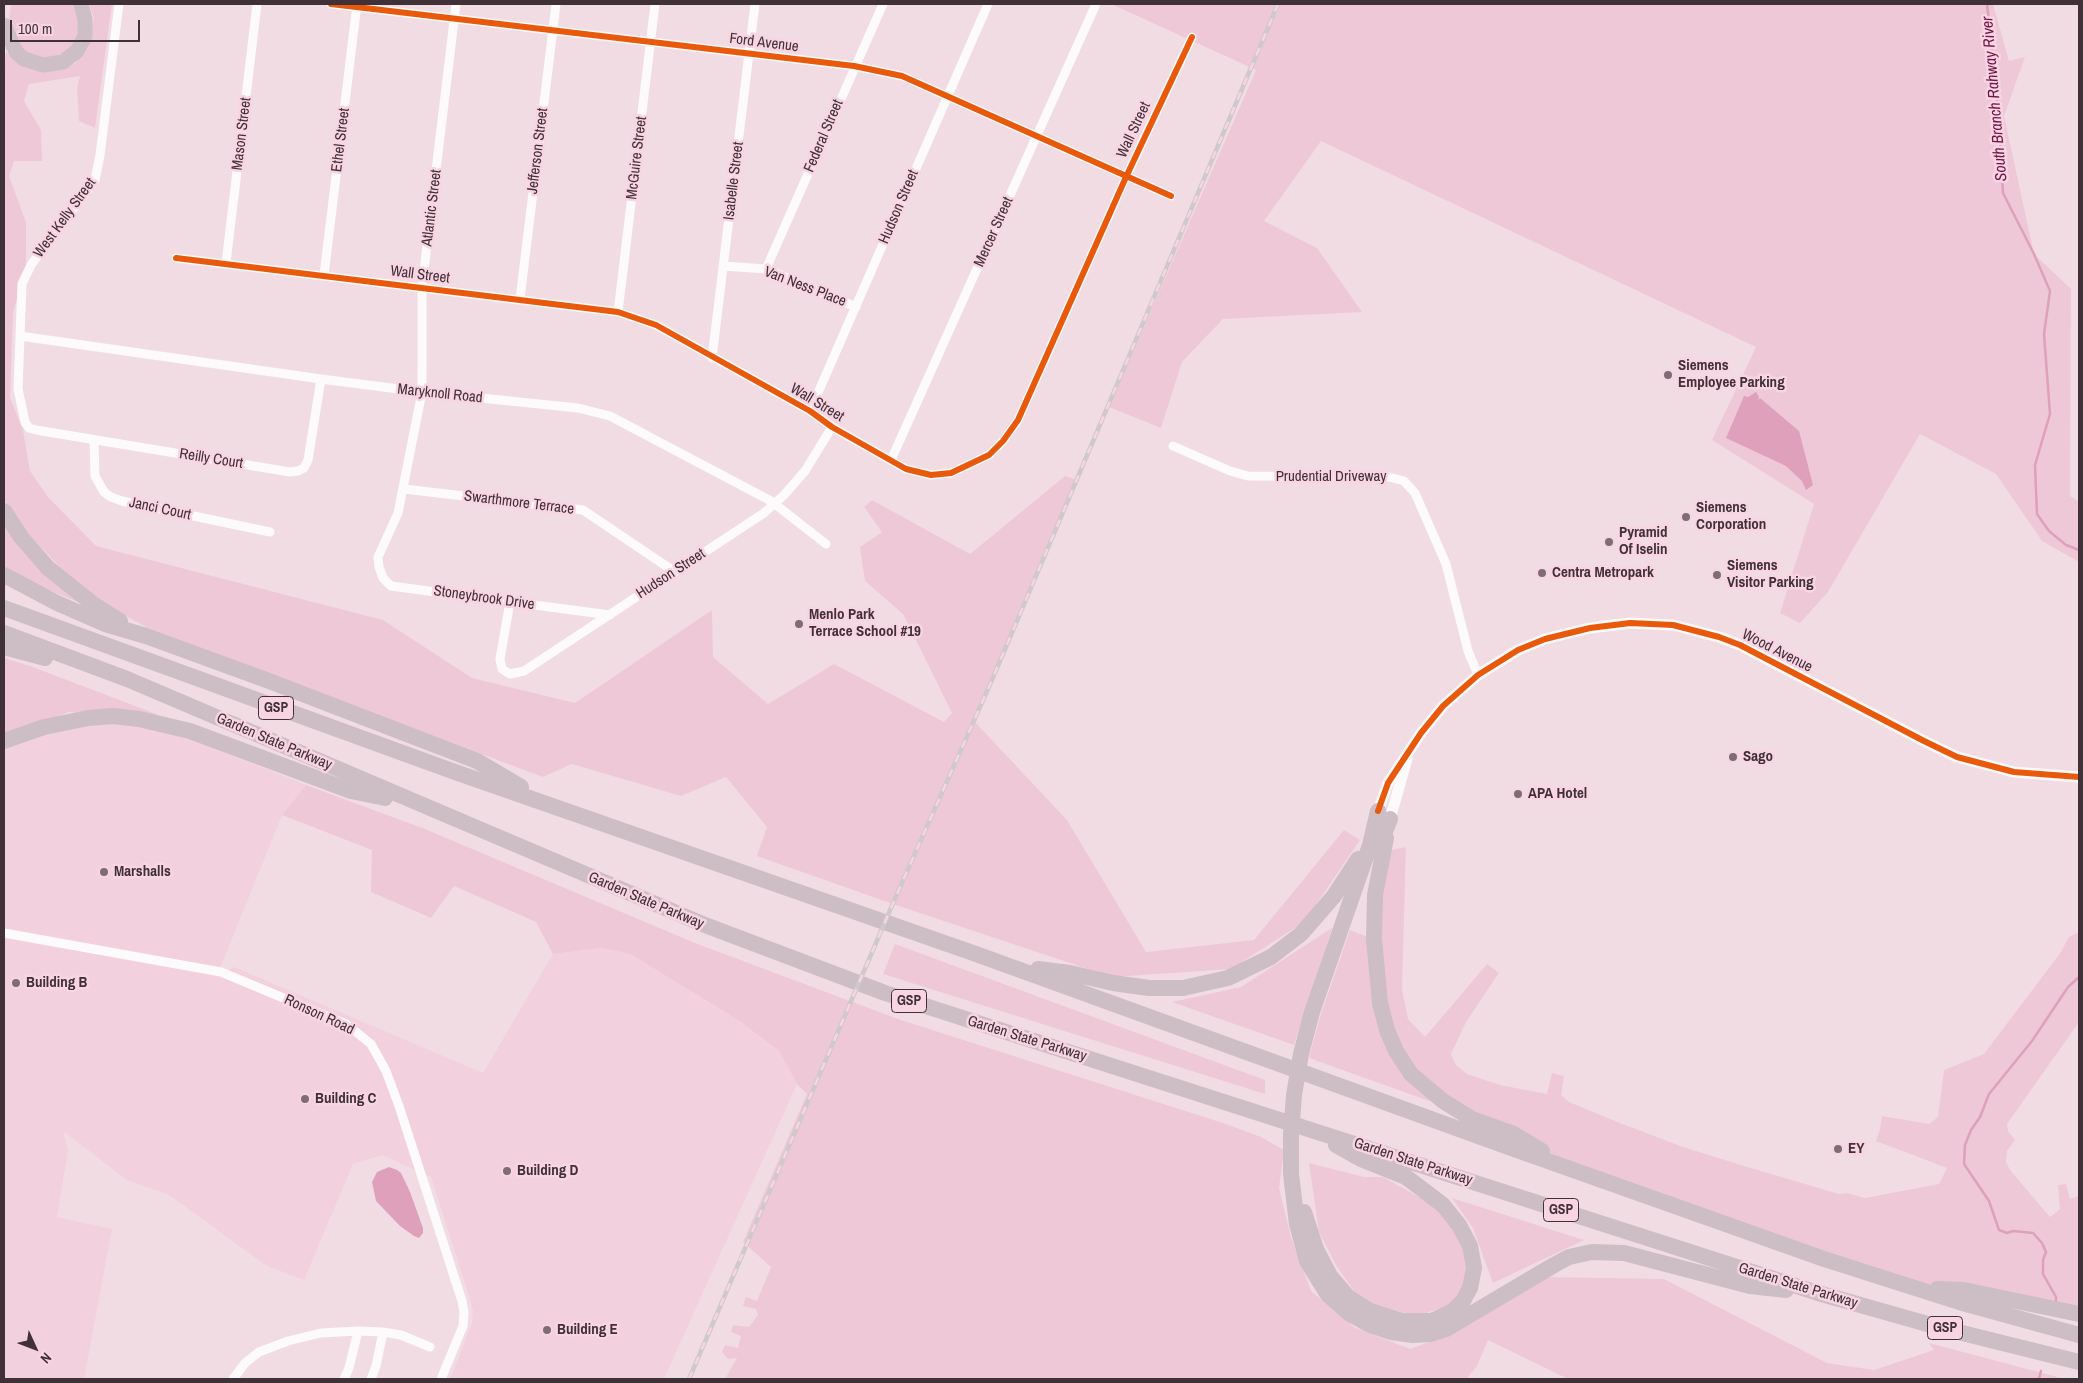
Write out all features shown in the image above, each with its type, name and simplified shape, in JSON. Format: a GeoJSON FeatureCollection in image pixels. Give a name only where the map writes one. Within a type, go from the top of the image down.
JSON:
{"type":"FeatureCollection","features":[{"type":"Feature","properties":{"kind":"highway"},"geometry":{"type":"LineString","coordinates":[[4,25],[16,52],[24,58],[43,65],[63,62],[77,51],[85,36],[86,19],[81,4]]}},
{"type":"Feature","properties":{"kind":"highway"},"geometry":{"type":"LineString","coordinates":[[4,511],[21,537],[61,580],[93,604],[146,636]]}},
{"type":"Feature","properties":{"kind":"highway"},"geometry":{"type":"LineString","coordinates":[[4,575],[81,614],[132,633],[146,636],[477,761],[550,804]]}},
{"type":"Feature","properties":{"kind":"highway","name":"Garden State Parkway"},"geometry":{"type":"LineString","coordinates":[[4,608],[226,690],[1011,966],[1572,1170],[1914,1288],[2079,1335]]}},
{"type":"Feature","properties":{"kind":"highway","name":"Garden State Parkway"},"geometry":{"type":"LineString","coordinates":[[4,633],[127,679],[705,925],[837,976],[984,1026],[1305,1127],[1818,1293],[2079,1362]]}},
{"type":"Feature","properties":{"kind":"highway"},"geometry":{"type":"LineString","coordinates":[[4,647],[127,679]]}},
{"type":"Feature","properties":{"kind":"highway"},"geometry":{"type":"LineString","coordinates":[[4,741],[44,727],[88,718],[113,716],[138,719],[190,731],[351,791],[418,804]]}},
{"type":"Feature","properties":{"kind":"highway"},"geometry":{"type":"LineString","coordinates":[[1011,966],[1070,973],[1125,985],[1161,988],[1194,986],[1239,973],[1260,964],[1282,950],[1318,917],[1353,869],[1384,815]]}},
{"type":"Feature","properties":{"kind":"highway"},"geometry":{"type":"LineString","coordinates":[[1305,1127],[1361,1159],[1406,1177],[1443,1205],[1463,1232],[1472,1253],[1474,1275],[1467,1295],[1453,1311],[1440,1318],[1426,1322],[1394,1320],[1364,1308],[1343,1292],[1326,1270],[1312,1240],[1298,1201],[1290,1147],[1298,1067],[1370,845],[1384,815]]}},
{"type":"Feature","properties":{"kind":"highway"},"geometry":{"type":"LineString","coordinates":[[1384,815],[1374,939],[1380,1003],[1387,1030],[1396,1051],[1411,1074],[1442,1102],[1472,1119],[1514,1134],[1572,1170]]}},
{"type":"Feature","properties":{"kind":"highway"},"geometry":{"type":"LineString","coordinates":[[1298,1201],[1296,1224],[1304,1252],[1315,1276],[1328,1295],[1344,1310],[1363,1322],[1399,1333],[1422,1335],[1446,1329],[1561,1261],[1592,1252],[1615,1251],[1633,1254],[1750,1286],[1818,1293]]}},
{"type":"Feature","properties":{"kind":"highway"},"geometry":{"type":"LineString","coordinates":[[1914,1288],[1964,1290],[2064,1311]]}},
{"type":"Feature","properties":{"kind":"street","name":"West Kelly Street"},"geometry":{"type":"LineString","coordinates":[[29,428],[24,422],[18,389],[22,284],[25,274],[95,180],[100,155],[119,4]]}},
{"type":"Feature","properties":{"kind":"street","name":"Mason Street"},"geometry":{"type":"LineString","coordinates":[[226,263],[257,4]]}},
{"type":"Feature","properties":{"kind":"street","name":"Ford Avenue"},"geometry":{"type":"LineString","coordinates":[[331,4],[357,5],[854,66],[902,76],[1171,196]]}},
{"type":"Feature","properties":{"kind":"street","name":"Atlantic Street"},"geometry":{"type":"LineString","coordinates":[[378,557],[398,513],[422,392],[422,288],[456,4]]}},
{"type":"Feature","properties":{"kind":"street","name":"Jefferson Street"},"geometry":{"type":"LineString","coordinates":[[520,299],[556,4]]}},
{"type":"Feature","properties":{"kind":"street","name":"McGuire Street"},"geometry":{"type":"LineString","coordinates":[[618,312],[655,4]]}},
{"type":"Feature","properties":{"kind":"street","name":"Isabelle Street"},"geometry":{"type":"LineString","coordinates":[[712,358],[756,4]]}},
{"type":"Feature","properties":{"kind":"street","name":"Federal Street"},"geometry":{"type":"LineString","coordinates":[[766,269],[883,4]]}},
{"type":"Feature","properties":{"kind":"street","name":"Hudson Street"},"geometry":{"type":"LineString","coordinates":[[810,411],[988,4]]}},
{"type":"Feature","properties":{"kind":"street","name":"Mercer Street"},"geometry":{"type":"LineString","coordinates":[[891,460],[1096,4]]}},
{"type":"Feature","properties":{"kind":"street","name":"Ethel Street"},"geometry":{"type":"LineString","coordinates":[[324,275],[357,5]]}},
{"type":"Feature","properties":{"kind":"street","name":"Wall Street"},"geometry":{"type":"LineString","coordinates":[[176,258],[618,312],[656,326],[810,411],[832,427],[906,469],[930,475],[951,473],[989,455],[1003,442],[1018,420],[1126,177],[1192,37]]}},
{"type":"Feature","properties":{"kind":"street","name":"Van Ness Place"},"geometry":{"type":"LineString","coordinates":[[724,266],[766,269],[856,307]]}},
{"type":"Feature","properties":{"kind":"street","name":"Maryknoll Road"},"geometry":{"type":"LineString","coordinates":[[20,336],[321,379],[422,392],[578,408],[610,416],[774,504],[826,544]]}},
{"type":"Feature","properties":{"kind":"street","name":"Reilly Court"},"geometry":{"type":"LineString","coordinates":[[29,428],[290,472],[298,471],[304,468],[308,460],[321,379]]}},
{"type":"Feature","properties":{"kind":"street","name":"Hudson Street"},"geometry":{"type":"LineString","coordinates":[[510,602],[500,659],[502,669],[510,674],[524,671],[764,513],[805,471],[832,427]]}},
{"type":"Feature","properties":{"kind":"street","name":"Janci Court"},"geometry":{"type":"LineString","coordinates":[[94,440],[95,476],[104,492],[111,497],[122,501],[270,532]]}},
{"type":"Feature","properties":{"kind":"street","name":"Prudential Driveway"},"geometry":{"type":"LineString","coordinates":[[1173,446],[1230,471],[1248,476],[1389,477],[1404,480],[1415,492],[1446,564],[1468,651],[1478,675]]}},
{"type":"Feature","properties":{"kind":"street","name":"Swarthmore Terrace"},"geometry":{"type":"LineString","coordinates":[[404,489],[583,510],[674,572]]}},
{"type":"Feature","properties":{"kind":"street","name":"Stoneybrook Drive"},"geometry":{"type":"LineString","coordinates":[[378,557],[378,567],[383,578],[392,586],[610,615]]}},
{"type":"Feature","properties":{"kind":"street","name":"Wood Avenue"},"geometry":{"type":"LineString","coordinates":[[1384,815],[1388,783],[1409,750],[1439,710],[1478,675],[1523,647],[1567,633],[1630,623],[1673,625],[1714,635],[1740,645],[1952,755],[1986,766],[2014,772],[2079,777]]}},
{"type":"Feature","properties":{"kind":"street","name":"Ronson Road"},"geometry":{"type":"LineString","coordinates":[[4,933],[221,972],[346,1024],[371,1044],[386,1071],[399,1106],[462,1301],[464,1312],[463,1326],[441,1379]]}},
{"type":"Feature","properties":{"kind":"street"},"geometry":{"type":"LineString","coordinates":[[344,1379],[349,1368],[358,1330]]}},
{"type":"Feature","properties":{"kind":"street"},"geometry":{"type":"LineString","coordinates":[[233,1379],[249,1359],[274,1346],[313,1335],[358,1330],[383,1332],[401,1336],[430,1347]]}},
{"type":"Feature","properties":{"kind":"street"},"geometry":{"type":"LineString","coordinates":[[371,1379],[376,1366],[383,1332]]}},
{"type":"Feature","properties":{"kind":"shaded area"},"geometry":{"type":"Polygon","coordinates":[[[11,4],[75,4],[82,22],[79,41],[68,53],[48,61],[30,56],[19,46],[12,33],[9,20],[11,4]]]}},
{"type":"Feature","properties":{"kind":"shaded area"},"geometry":{"type":"Polygon","coordinates":[[[89,4],[112,4],[95,128],[79,121],[77,89],[80,76],[29,84],[24,101],[41,130],[42,161],[14,161],[9,176],[26,222],[26,265],[13,313],[10,398],[23,430],[30,471],[48,497],[96,546],[383,620],[472,678],[575,703],[712,610],[713,657],[768,704],[834,664],[944,722],[952,713],[903,614],[865,581],[860,547],[882,532],[864,507],[872,500],[970,554],[1065,476],[1077,480],[974,721],[1067,820],[1146,952],[1254,940],[1344,830],[1360,840],[1304,922],[1231,969],[1112,977],[890,903],[757,856],[767,827],[726,777],[681,796],[572,764],[543,777],[155,632],[101,602],[68,576],[13,517],[4,498],[4,79],[6,52],[31,69],[44,72],[75,64],[89,41],[94,18],[89,4]]]}},
{"type":"Feature","properties":{"kind":"shaded area"},"geometry":{"type":"Polygon","coordinates":[[[1111,4],[1993,4],[2009,61],[2025,57],[2004,116],[2034,254],[2071,289],[2070,496],[2079,502],[2079,562],[2042,541],[1996,474],[1920,434],[1828,592],[1800,623],[1780,613],[1814,504],[1712,440],[1756,347],[1321,141],[1264,221],[1317,248],[1362,312],[1223,319],[1182,362],[1161,428],[1109,407],[1256,70],[1111,4]]]}},
{"type":"Feature","properties":{"kind":"shaded area"},"geometry":{"type":"Polygon","coordinates":[[[1756,392],[1759,397],[1757,401],[1760,398],[1799,431],[1813,485],[1806,490],[1802,481],[1786,466],[1726,438],[1744,396],[1748,397],[1756,392]]]}},
{"type":"Feature","properties":{"kind":"shaded area"},"geometry":{"type":"Polygon","coordinates":[[[4,517],[85,605],[42,587],[4,567],[4,517]]]}},
{"type":"Feature","properties":{"kind":"shaded area"},"geometry":{"type":"Polygon","coordinates":[[[4,658],[159,715],[69,712],[4,736],[4,658]]]}},
{"type":"Feature","properties":{"kind":"shaded area"},"geometry":{"type":"Polygon","coordinates":[[[115,721],[172,731],[306,785],[282,815],[217,976],[234,967],[483,1073],[553,954],[602,948],[630,954],[738,1020],[779,1051],[797,1084],[664,1379],[450,1379],[472,1323],[473,1311],[470,1299],[431,1177],[382,1155],[353,1164],[304,1280],[267,1266],[169,1195],[127,1180],[63,1131],[68,1150],[57,1217],[112,1229],[84,1379],[4,1379],[4,747],[39,734],[115,721]]]}},
{"type":"Feature","properties":{"kind":"shaded area"},"geometry":{"type":"Polygon","coordinates":[[[306,785],[425,829],[695,943],[898,1019],[1226,1124],[1261,1137],[1284,1150],[1279,1188],[1291,1237],[1311,1291],[1354,1327],[1410,1349],[1456,1332],[1544,1277],[1664,1279],[1827,1363],[1874,1370],[1934,1350],[1929,1343],[2065,1379],[1568,1379],[1488,1340],[1477,1366],[1468,1377],[1470,1379],[725,1379],[737,1358],[728,1359],[722,1352],[725,1345],[738,1348],[741,1336],[731,1332],[733,1325],[749,1327],[758,1315],[756,1309],[743,1306],[746,1297],[757,1301],[771,1267],[743,1242],[807,1094],[797,1084],[779,1051],[738,1020],[630,954],[602,948],[553,954],[536,922],[454,886],[431,918],[371,892],[372,850],[282,815],[306,785]]]}},
{"type":"Feature","properties":{"kind":"shaded area"},"geometry":{"type":"Polygon","coordinates":[[[1406,847],[1402,989],[1408,1019],[1425,1037],[1487,964],[1499,973],[1466,1022],[1451,1054],[1456,1065],[1467,1074],[1500,1085],[1547,1094],[1552,1073],[1564,1076],[1561,1095],[1569,1102],[1620,1123],[1683,1147],[1751,1168],[1839,1194],[1847,1193],[1865,1198],[1939,1184],[1947,1168],[1876,1141],[1882,1116],[1929,1124],[1938,1117],[1944,1070],[1984,1054],[2061,952],[2069,937],[2079,932],[2079,1022],[2007,1124],[2008,1131],[2015,1140],[2007,1151],[2006,1162],[2010,1170],[2050,1217],[2060,1209],[2058,1185],[2066,1184],[2070,1199],[2079,1196],[2079,1314],[1914,1288],[1572,1170],[1435,1096],[1429,1101],[1309,1058],[1320,1017],[1350,930],[1373,939],[1383,852],[1406,847]]]}},
{"type":"Feature","properties":{"kind":"shaded area"},"geometry":{"type":"Polygon","coordinates":[[[1332,928],[1294,1045],[1172,1002],[1241,987],[1332,928]]]}},
{"type":"Feature","properties":{"kind":"shaded area"},"geometry":{"type":"Polygon","coordinates":[[[895,944],[1265,1080],[1265,1094],[883,974],[895,944]]]}},
{"type":"Feature","properties":{"kind":"shaded area"},"geometry":{"type":"Polygon","coordinates":[[[1309,1163],[1364,1177],[1383,1177],[1435,1206],[1460,1235],[1468,1281],[1453,1304],[1417,1316],[1361,1301],[1336,1265],[1319,1232],[1309,1163]]]}},
{"type":"Feature","properties":{"kind":"shaded area"},"geometry":{"type":"Polygon","coordinates":[[[389,1167],[401,1173],[410,1192],[423,1228],[423,1233],[419,1238],[400,1226],[376,1201],[372,1182],[377,1172],[389,1167]]]}},
{"type":"Feature","properties":{"kind":"shaded area"},"geometry":{"type":"Polygon","coordinates":[[[1452,1198],[1584,1240],[1493,1283],[1473,1228],[1452,1198]]]}},
{"type":"Feature","properties":{"kind":"waterway","name":"South Branch Rahway River"},"geometry":{"type":"LineString","coordinates":[[1987,4],[1998,105],[2003,193],[2034,254],[2050,291],[2044,334],[2050,414],[2035,465],[2037,514],[2049,531],[2066,545],[2079,550]]}},
{"type":"Feature","properties":{"kind":"waterway","name":"South Branch Rahway River"},"geometry":{"type":"LineString","coordinates":[[2056,1303],[2056,1297],[2043,1274],[2043,1260],[2046,1252],[2042,1243],[2033,1233],[2013,1231],[2007,1233],[1999,1230],[1989,1201],[1964,1164],[1965,1145],[1971,1130],[1980,1117],[1989,1094],[2032,1041],[2068,987],[2079,977]]}},
{"type":"Feature","properties":{"kind":"waterway","name":"South Branch Rahway River"},"geometry":{"type":"LineString","coordinates":[[2039,1379],[2041,1371]]}},
{"type":"Feature","properties":{"kind":"railway"},"geometry":{"type":"LineString","coordinates":[[689,1379],[897,894],[992,680],[1278,4]]}},
{"type":"Feature","properties":{"kind":"cycle path"},"geometry":{"type":"LineString","coordinates":[[331,4],[854,66],[902,76],[1171,196]]}},
{"type":"Feature","properties":{"kind":"cycle path"},"geometry":{"type":"LineString","coordinates":[[176,258],[618,312],[656,325],[810,411],[832,427],[906,469],[931,475],[951,473],[989,455],[1003,441],[1018,420],[1126,177],[1192,37]]}},
{"type":"Feature","properties":{"kind":"cycle path"},"geometry":{"type":"LineString","coordinates":[[1378,811],[1388,783],[1421,733],[1443,706],[1478,675],[1518,650],[1545,639],[1590,628],[1630,623],[1673,625],[1719,637],[1740,645],[1957,757],[2014,772],[2079,777]]}},
{"type":"Feature","properties":{"kind":"place","name":"Siemens Employee Parking"},"geometry":{"type":"Point","coordinates":[1668,375]}},
{"type":"Feature","properties":{"kind":"place","name":"Siemens Corporation"},"geometry":{"type":"Point","coordinates":[1686,517]}},
{"type":"Feature","properties":{"kind":"place","name":"Pyramid Of Iselin"},"geometry":{"type":"Point","coordinates":[1609,542]}},
{"type":"Feature","properties":{"kind":"place","name":"Centra Metropark"},"geometry":{"type":"Point","coordinates":[1542,573]}},
{"type":"Feature","properties":{"kind":"place","name":"Siemens Visitor Parking"},"geometry":{"type":"Point","coordinates":[1717,575]}},
{"type":"Feature","properties":{"kind":"place","name":"Menlo Park Terrace School #19"},"geometry":{"type":"Point","coordinates":[799,624]}},
{"type":"Feature","properties":{"kind":"place","name":"Sago"},"geometry":{"type":"Point","coordinates":[1733,757]}},
{"type":"Feature","properties":{"kind":"place","name":"APA Hotel"},"geometry":{"type":"Point","coordinates":[1518,794]}},
{"type":"Feature","properties":{"kind":"place","name":"Marshalls"},"geometry":{"type":"Point","coordinates":[104,872]}},
{"type":"Feature","properties":{"kind":"place","name":"Building B"},"geometry":{"type":"Point","coordinates":[16,983]}},
{"type":"Feature","properties":{"kind":"place","name":"Building C"},"geometry":{"type":"Point","coordinates":[305,1099]}},
{"type":"Feature","properties":{"kind":"place","name":"EY"},"geometry":{"type":"Point","coordinates":[1838,1149]}},
{"type":"Feature","properties":{"kind":"place","name":"Building D"},"geometry":{"type":"Point","coordinates":[507,1171]}},
{"type":"Feature","properties":{"kind":"place","name":"Building E"},"geometry":{"type":"Point","coordinates":[547,1330]}}]}
